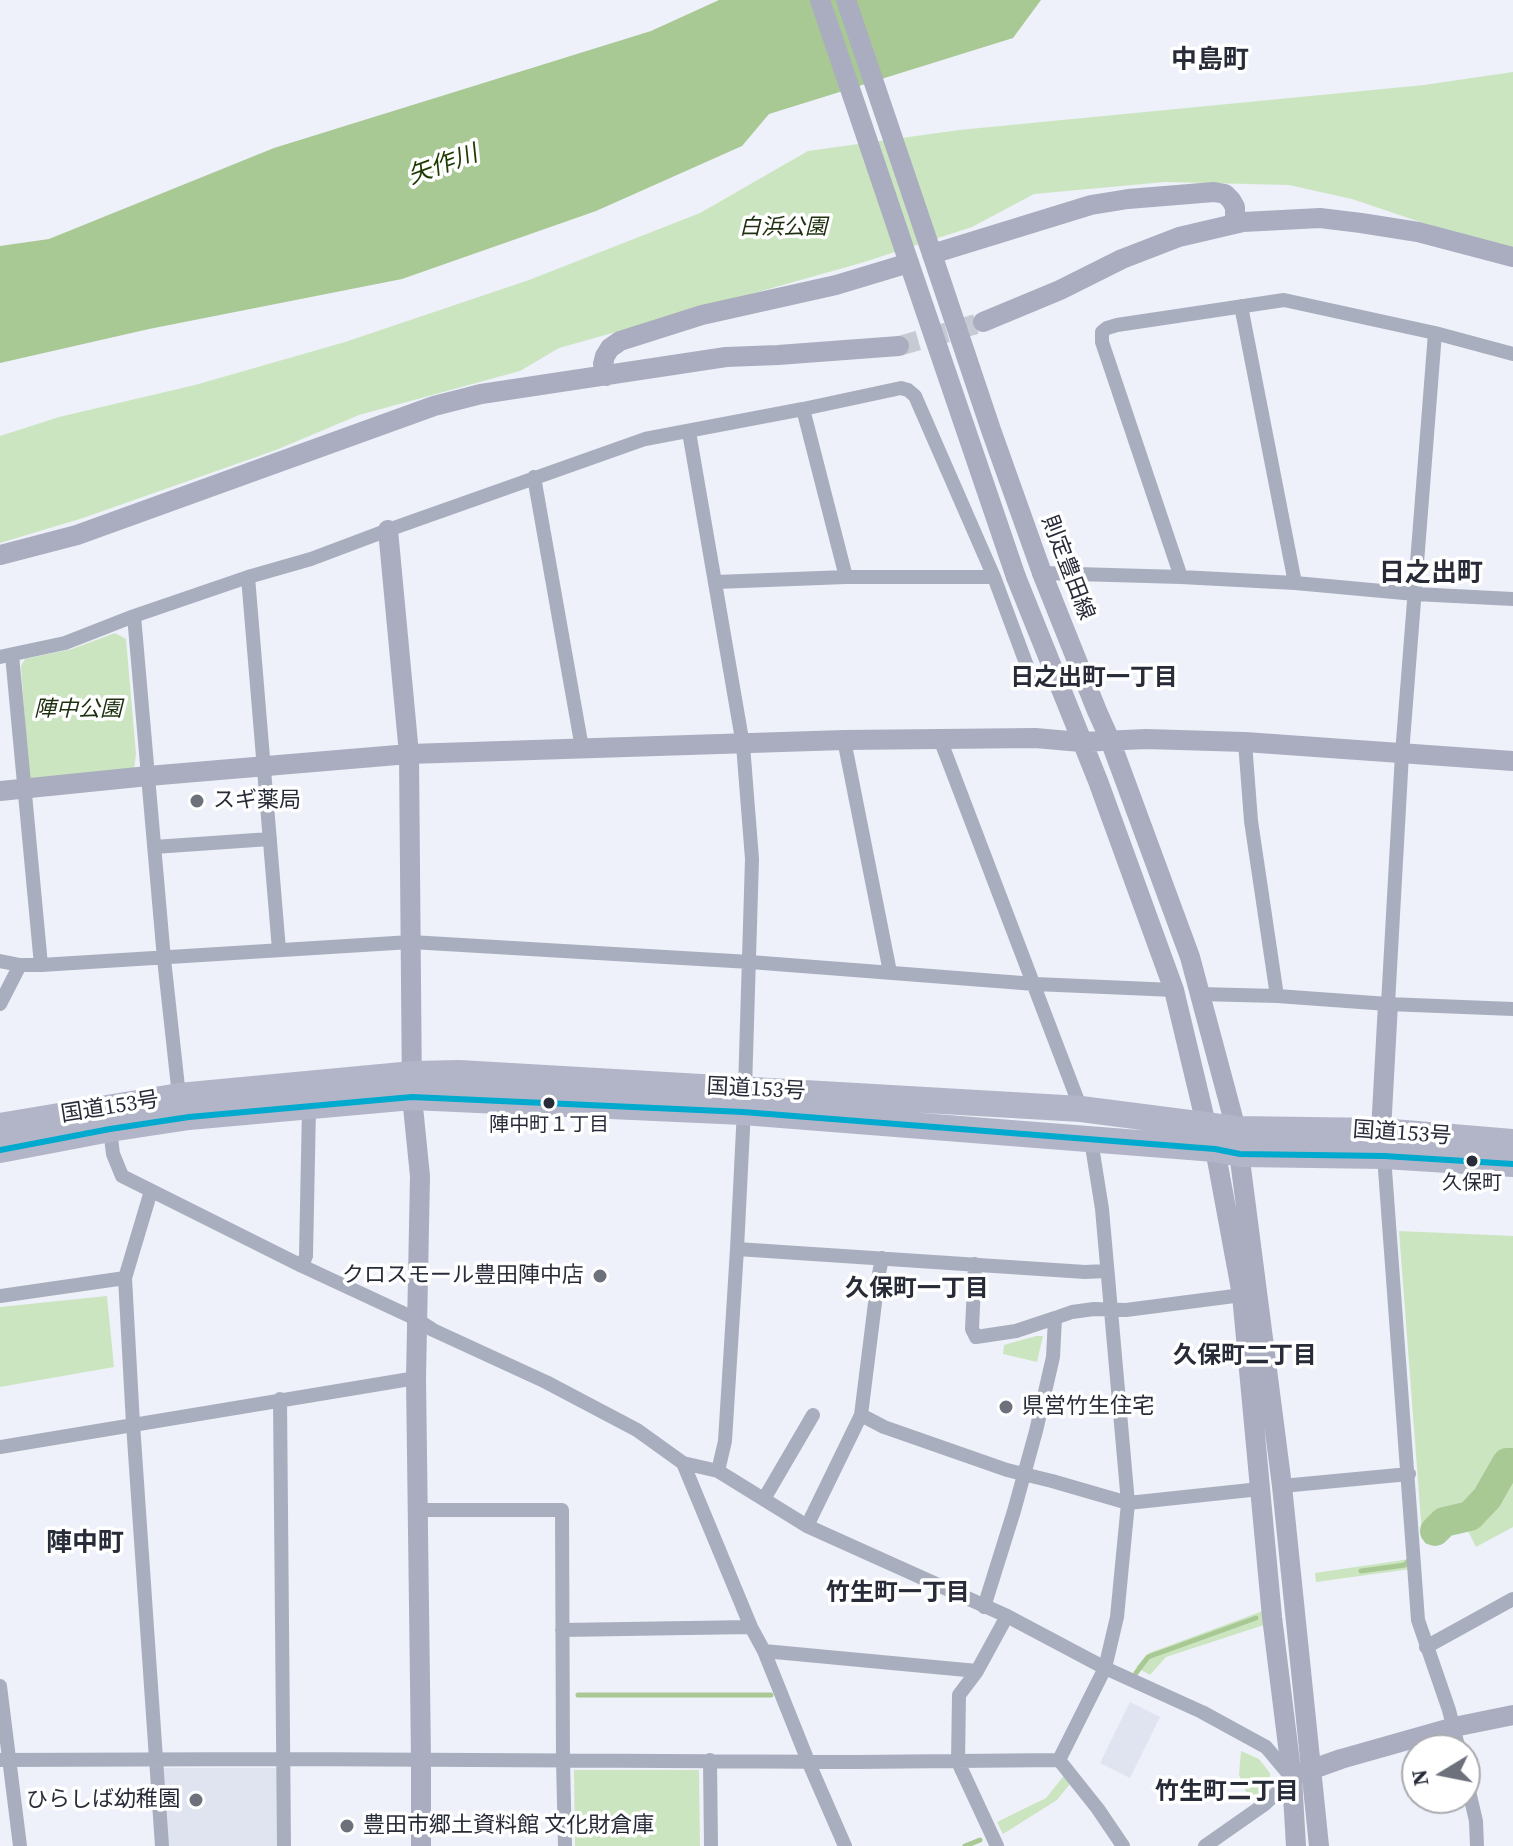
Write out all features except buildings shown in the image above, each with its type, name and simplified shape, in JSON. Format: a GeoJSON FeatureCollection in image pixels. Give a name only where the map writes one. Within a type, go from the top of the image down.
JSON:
{"type":"FeatureCollection","features":[{"type":"Feature","properties":{"kind":"highway","name":"国道153号"},"geometry":{"type":"LineString","coordinates":[[0,1150],[189,1117],[309,1107],[413,1086]]}},
{"type":"Feature","properties":{"kind":"highway","name":"国道153号"},"geometry":{"type":"LineString","coordinates":[[0,1126],[179,1096],[413,1086],[744,1101],[1081,1109],[1206,1124],[1230,1144]]}},
{"type":"Feature","properties":{"kind":"highway","name":"国道153号"},"geometry":{"type":"LineString","coordinates":[[744,1101],[1091,1140],[1230,1144],[1513,1142]]}},
{"type":"Feature","properties":{"kind":"highway","name":"国道153号"},"geometry":{"type":"LineString","coordinates":[[1382,1143],[1513,1164]]}},
{"type":"Feature","properties":{"kind":"street"},"geometry":{"type":"LineString","coordinates":[[820,0],[1016,577],[1098,781],[1174,990],[1206,1124]]}},
{"type":"Feature","properties":{"kind":"street","name":"則定豊田線"},"geometry":{"type":"LineString","coordinates":[[846,0],[1042,573],[1110,740],[1190,957],[1230,1144]]}},
{"type":"Feature","properties":{"kind":"street"},"geometry":{"type":"LineString","coordinates":[[932,254],[1091,205],[1128,199],[1214,192],[1225,194],[1235,207],[1235,223]]}},
{"type":"Feature","properties":{"kind":"street"},"geometry":{"type":"LineString","coordinates":[[983,322],[1060,290],[1122,259],[1179,237],[1235,223],[1297,218],[1334,219],[1418,232],[1513,257]]}},
{"type":"Feature","properties":{"kind":"street"},"geometry":{"type":"LineString","coordinates":[[606,376],[605,356],[620,341],[702,315],[836,285],[909,263]]}},
{"type":"Feature","properties":{"kind":"street"},"geometry":{"type":"LineString","coordinates":[[1181,577],[1102,342],[1102,332],[1117,325],[1284,300],[1435,333],[1513,354]]}},
{"type":"Feature","properties":{"kind":"street"},"geometry":{"type":"LineString","coordinates":[[1241,306],[1295,583]]}},
{"type":"Feature","properties":{"kind":"street"},"geometry":{"type":"LineString","coordinates":[[1435,333],[1402,754],[1382,1143],[1418,1620],[1456,1734]]}},
{"type":"Feature","properties":{"kind":"street"},"geometry":{"type":"LineString","coordinates":[[0,555],[77,535],[434,406],[481,394],[726,357],[899,346]]}},
{"type":"Feature","properties":{"kind":"street"},"geometry":{"type":"LineString","coordinates":[[41,965],[25,788],[6,656],[65,643],[134,616],[311,559],[645,439],[901,388],[908,390],[915,396],[994,577],[1033,682]]}},
{"type":"Feature","properties":{"kind":"street"},"geometry":{"type":"LineString","coordinates":[[803,409],[846,577]]}},
{"type":"Feature","properties":{"kind":"street"},"geometry":{"type":"LineString","coordinates":[[689,432],[743,745],[752,859],[737,1249],[725,1441],[718,1471]]}},
{"type":"Feature","properties":{"kind":"street"},"geometry":{"type":"LineString","coordinates":[[534,477],[582,748]]}},
{"type":"Feature","properties":{"kind":"street"},"geometry":{"type":"LineString","coordinates":[[388,530],[409,754],[413,1086],[420,1176],[416,1378],[421,1846]]}},
{"type":"Feature","properties":{"kind":"street"},"geometry":{"type":"LineString","coordinates":[[1042,573],[1295,583],[1513,599]]}},
{"type":"Feature","properties":{"kind":"street"},"geometry":{"type":"LineString","coordinates":[[248,577],[279,950]]}},
{"type":"Feature","properties":{"kind":"street"},"geometry":{"type":"LineString","coordinates":[[716,582],[846,577],[994,577]]}},
{"type":"Feature","properties":{"kind":"street"},"geometry":{"type":"LineString","coordinates":[[134,616],[179,1096]]}},
{"type":"Feature","properties":{"kind":"street"},"geometry":{"type":"LineString","coordinates":[[0,791],[409,754],[844,740],[1035,738],[1081,742],[1245,742],[1513,761]]}},
{"type":"Feature","properties":{"kind":"street"},"geometry":{"type":"LineString","coordinates":[[940,739],[1081,1109]]}},
{"type":"Feature","properties":{"kind":"street"},"geometry":{"type":"LineString","coordinates":[[844,740],[890,972]]}},
{"type":"Feature","properties":{"kind":"street"},"geometry":{"type":"LineString","coordinates":[[1245,742],[1253,834],[1277,996]]}},
{"type":"Feature","properties":{"kind":"street"},"geometry":{"type":"LineString","coordinates":[[154,847],[270,839]]}},
{"type":"Feature","properties":{"kind":"street"},"geometry":{"type":"LineString","coordinates":[[0,961],[41,965],[411,942],[750,962],[1035,984],[1174,990]]}},
{"type":"Feature","properties":{"kind":"street"},"geometry":{"type":"LineString","coordinates":[[0,1004],[20,965]]}},
{"type":"Feature","properties":{"kind":"street"},"geometry":{"type":"LineString","coordinates":[[1199,994],[1513,1009]]}},
{"type":"Feature","properties":{"kind":"street"},"geometry":{"type":"LineString","coordinates":[[302,1266],[306,1256],[309,1107]]}},
{"type":"Feature","properties":{"kind":"street"},"geometry":{"type":"LineString","coordinates":[[110,1129],[113,1154],[122,1176],[433,1330],[546,1382],[637,1430],[683,1463],[718,1471],[807,1526],[1007,1616],[1105,1668],[1202,1712],[1266,1747],[1301,1773]]}},
{"type":"Feature","properties":{"kind":"street"},"geometry":{"type":"LineString","coordinates":[[1059,1760],[1105,1668],[1117,1617],[1128,1503],[1102,1209],[1091,1140]]}},
{"type":"Feature","properties":{"kind":"street"},"geometry":{"type":"LineString","coordinates":[[1230,1144],[1272,1617],[1301,1773],[1319,1846]]}},
{"type":"Feature","properties":{"kind":"street"},"geometry":{"type":"LineString","coordinates":[[1230,1144],[1282,1486],[1301,1773],[1296,1846]]}},
{"type":"Feature","properties":{"kind":"street"},"geometry":{"type":"LineString","coordinates":[[151,1191],[125,1278],[162,1846]]}},
{"type":"Feature","properties":{"kind":"street"},"geometry":{"type":"LineString","coordinates":[[737,1249],[1106,1271]]}},
{"type":"Feature","properties":{"kind":"street"},"geometry":{"type":"LineString","coordinates":[[807,1526],[861,1415],[882,1258]]}},
{"type":"Feature","properties":{"kind":"street"},"geometry":{"type":"LineString","coordinates":[[975,1264],[972,1329],[976,1337],[1016,1331],[1072,1312],[1126,1310],[1242,1295]]}},
{"type":"Feature","properties":{"kind":"street"},"geometry":{"type":"LineString","coordinates":[[0,1296],[125,1278]]}},
{"type":"Feature","properties":{"kind":"street"},"geometry":{"type":"LineString","coordinates":[[984,1607],[1036,1431],[1053,1357],[1055,1318]]}},
{"type":"Feature","properties":{"kind":"street"},"geometry":{"type":"LineString","coordinates":[[0,1447],[416,1378]]}},
{"type":"Feature","properties":{"kind":"street"},"geometry":{"type":"LineString","coordinates":[[280,1399],[284,1846]]}},
{"type":"Feature","properties":{"kind":"street"},"geometry":{"type":"LineString","coordinates":[[764,1499],[813,1415]]}},
{"type":"Feature","properties":{"kind":"street"},"geometry":{"type":"LineString","coordinates":[[861,1415],[884,1427],[1023,1475],[1128,1503],[1260,1489]]}},
{"type":"Feature","properties":{"kind":"street"},"geometry":{"type":"LineString","coordinates":[[683,1463],[845,1846]]}},
{"type":"Feature","properties":{"kind":"street"},"geometry":{"type":"LineString","coordinates":[[1282,1486],[1409,1474]]}},
{"type":"Feature","properties":{"kind":"street"},"geometry":{"type":"LineString","coordinates":[[417,1510],[562,1510],[565,1846]]}},
{"type":"Feature","properties":{"kind":"street"},"geometry":{"type":"LineString","coordinates":[[1426,1647],[1513,1599]]}},
{"type":"Feature","properties":{"kind":"street"},"geometry":{"type":"LineString","coordinates":[[997,1846],[958,1762],[959,1695],[977,1671],[1007,1616]]}},
{"type":"Feature","properties":{"kind":"street"},"geometry":{"type":"LineString","coordinates":[[562,1630],[751,1627]]}},
{"type":"Feature","properties":{"kind":"street"},"geometry":{"type":"LineString","coordinates":[[764,1651],[977,1671]]}},
{"type":"Feature","properties":{"kind":"street"},"geometry":{"type":"LineString","coordinates":[[0,1686],[5,1760],[20,1846]]}},
{"type":"Feature","properties":{"kind":"street"},"geometry":{"type":"LineString","coordinates":[[1205,1846],[1265,1804],[1301,1773],[1454,1727],[1513,1715]]}},
{"type":"Feature","properties":{"kind":"street"},"geometry":{"type":"LineString","coordinates":[[5,1760],[1059,1760]]}},
{"type":"Feature","properties":{"kind":"street"},"geometry":{"type":"LineString","coordinates":[[710,1760],[711,1846]]}},
{"type":"Feature","properties":{"kind":"street"},"geometry":{"type":"LineString","coordinates":[[1059,1760],[1123,1846]]}},
{"type":"Feature","properties":{"kind":"street"},"geometry":{"type":"LineString","coordinates":[[1474,1814],[1477,1846]]}},
{"type":"Feature","properties":{"kind":"shaded area"},"geometry":{"type":"Polygon","coordinates":[[[1130,1702],[1160,1717],[1130,1778],[1100,1763],[1130,1702]]]}},
{"type":"Feature","properties":{"kind":"shaded area"},"geometry":{"type":"Polygon","coordinates":[[[162,1768],[278,1768],[279,1846],[167,1846],[162,1768]]]}},
{"type":"Feature","properties":{"kind":"green space","name":"白浜公園"},"geometry":{"type":"Polygon","coordinates":[[[1513,72],[1513,247],[1429,225],[1352,199],[1289,185],[1165,182],[1034,194],[972,227],[861,263],[559,348],[520,371],[359,415],[276,450],[83,518],[0,543],[0,436],[59,417],[195,385],[345,342],[529,280],[700,213],[808,151],[959,130],[1424,85],[1513,72]]]}},
{"type":"Feature","properties":{"kind":"green space","name":"陣中公園"},"geometry":{"type":"Polygon","coordinates":[[[115,633],[126,639],[136,754],[134,770],[29,779],[21,666],[25,659],[72,649],[115,633]]]}},
{"type":"Feature","properties":{"kind":"green space"},"geometry":{"type":"Polygon","coordinates":[[[1399,1231],[1513,1236],[1513,1527],[1476,1547],[1468,1531],[1422,1534],[1399,1231]]]}},
{"type":"Feature","properties":{"kind":"green space"},"geometry":{"type":"Polygon","coordinates":[[[107,1296],[114,1367],[0,1387],[0,1307],[107,1296]]]}},
{"type":"Feature","properties":{"kind":"green space"},"geometry":{"type":"Polygon","coordinates":[[[1043,1336],[1037,1362],[1003,1354],[1004,1345],[1043,1336]]]}},
{"type":"Feature","properties":{"kind":"green space"},"geometry":{"type":"Polygon","coordinates":[[[1410,1559],[1411,1569],[1316,1582],[1315,1573],[1410,1559]]]}},
{"type":"Feature","properties":{"kind":"green space"},"geometry":{"type":"Polygon","coordinates":[[[1268,1609],[1270,1623],[1166,1657],[1150,1675],[1136,1667],[1149,1653],[1268,1609]]]}},
{"type":"Feature","properties":{"kind":"green space"},"geometry":{"type":"Polygon","coordinates":[[[1241,1751],[1259,1759],[1270,1773],[1270,1784],[1264,1792],[1249,1799],[1239,1775],[1241,1751]]]}},
{"type":"Feature","properties":{"kind":"green space"},"geometry":{"type":"Polygon","coordinates":[[[574,1770],[699,1770],[700,1846],[575,1846],[574,1770]]]}},
{"type":"Feature","properties":{"kind":"green space"},"geometry":{"type":"Polygon","coordinates":[[[1066,1773],[1074,1779],[1057,1800],[1003,1834],[997,1822],[1046,1798],[1066,1773]]]}},
{"type":"Feature","properties":{"kind":"water","name":"矢作川"},"geometry":{"type":"Polygon","coordinates":[[[719,0],[1041,0],[1013,38],[769,114],[742,146],[596,211],[402,279],[149,329],[0,363],[0,246],[49,239],[274,148],[651,31],[719,0]]]}},
{"type":"Feature","properties":{"kind":"waterway"},"geometry":{"type":"LineString","coordinates":[[1435,1531],[1444,1522],[1470,1516],[1487,1498],[1507,1463],[1513,1463]]}},
{"type":"Feature","properties":{"kind":"waterway"},"geometry":{"type":"LineString","coordinates":[[1427,1541],[1435,1531]]}},
{"type":"Feature","properties":{"kind":"waterway"},"geometry":{"type":"LineString","coordinates":[[1361,1571],[1405,1565],[1409,1560]]}},
{"type":"Feature","properties":{"kind":"waterway"},"geometry":{"type":"LineString","coordinates":[[1136,1673],[1148,1657],[1256,1618]]}},
{"type":"Feature","properties":{"kind":"waterway"},"geometry":{"type":"LineString","coordinates":[[578,1695],[771,1695]]}},
{"type":"Feature","properties":{"kind":"waterway"},"geometry":{"type":"LineString","coordinates":[[965,1846],[980,1840]]}},
{"type":"Feature","properties":{"kind":"tunnel"},"geometry":{"type":"LineString","coordinates":[[899,346],[983,322]]}},
{"type":"Feature","properties":{"kind":"transit line"},"geometry":{"type":"LineString","coordinates":[[0,1150],[189,1117],[412,1097],[743,1112],[1215,1149],[1240,1154],[1384,1156],[1513,1164]]}},
{"type":"Feature","properties":{"kind":"place","name":"スギ薬局"},"geometry":{"type":"Point","coordinates":[197,801]}},
{"type":"Feature","properties":{"kind":"place","name":"陣中町１丁目"},"geometry":{"type":"Point","coordinates":[549,1103]}},
{"type":"Feature","properties":{"kind":"place","name":"久保町"},"geometry":{"type":"Point","coordinates":[1472,1161]}},
{"type":"Feature","properties":{"kind":"place","name":"クロスモール豊田陣中店"},"geometry":{"type":"Point","coordinates":[600,1276]}},
{"type":"Feature","properties":{"kind":"place","name":"県営竹生住宅"},"geometry":{"type":"Point","coordinates":[1006,1407]}},
{"type":"Feature","properties":{"kind":"place","name":"ひらしば幼稚園"},"geometry":{"type":"Point","coordinates":[196,1800]}},
{"type":"Feature","properties":{"kind":"place","name":"豊田市郷土資料館 文化財倉庫"},"geometry":{"type":"Point","coordinates":[347,1826]}},
{"type":"Feature","properties":{"kind":"district","name":"中島町"},"geometry":{"type":"Point","coordinates":[1210,61]}},
{"type":"Feature","properties":{"kind":"district","name":"日之出町"},"geometry":{"type":"Point","coordinates":[1431,574]}},
{"type":"Feature","properties":{"kind":"district","name":"日之出町一丁目"},"geometry":{"type":"Point","coordinates":[1094,679]}},
{"type":"Feature","properties":{"kind":"district","name":"久保町一丁目"},"geometry":{"type":"Point","coordinates":[917,1290]}},
{"type":"Feature","properties":{"kind":"district","name":"久保町二丁目"},"geometry":{"type":"Point","coordinates":[1245,1357]}},
{"type":"Feature","properties":{"kind":"district","name":"陣中町"},"geometry":{"type":"Point","coordinates":[85,1544]}},
{"type":"Feature","properties":{"kind":"district","name":"竹生町一丁目"},"geometry":{"type":"Point","coordinates":[898,1594]}},
{"type":"Feature","properties":{"kind":"district","name":"竹生町二丁目"},"geometry":{"type":"Point","coordinates":[1227,1793]}}]}
